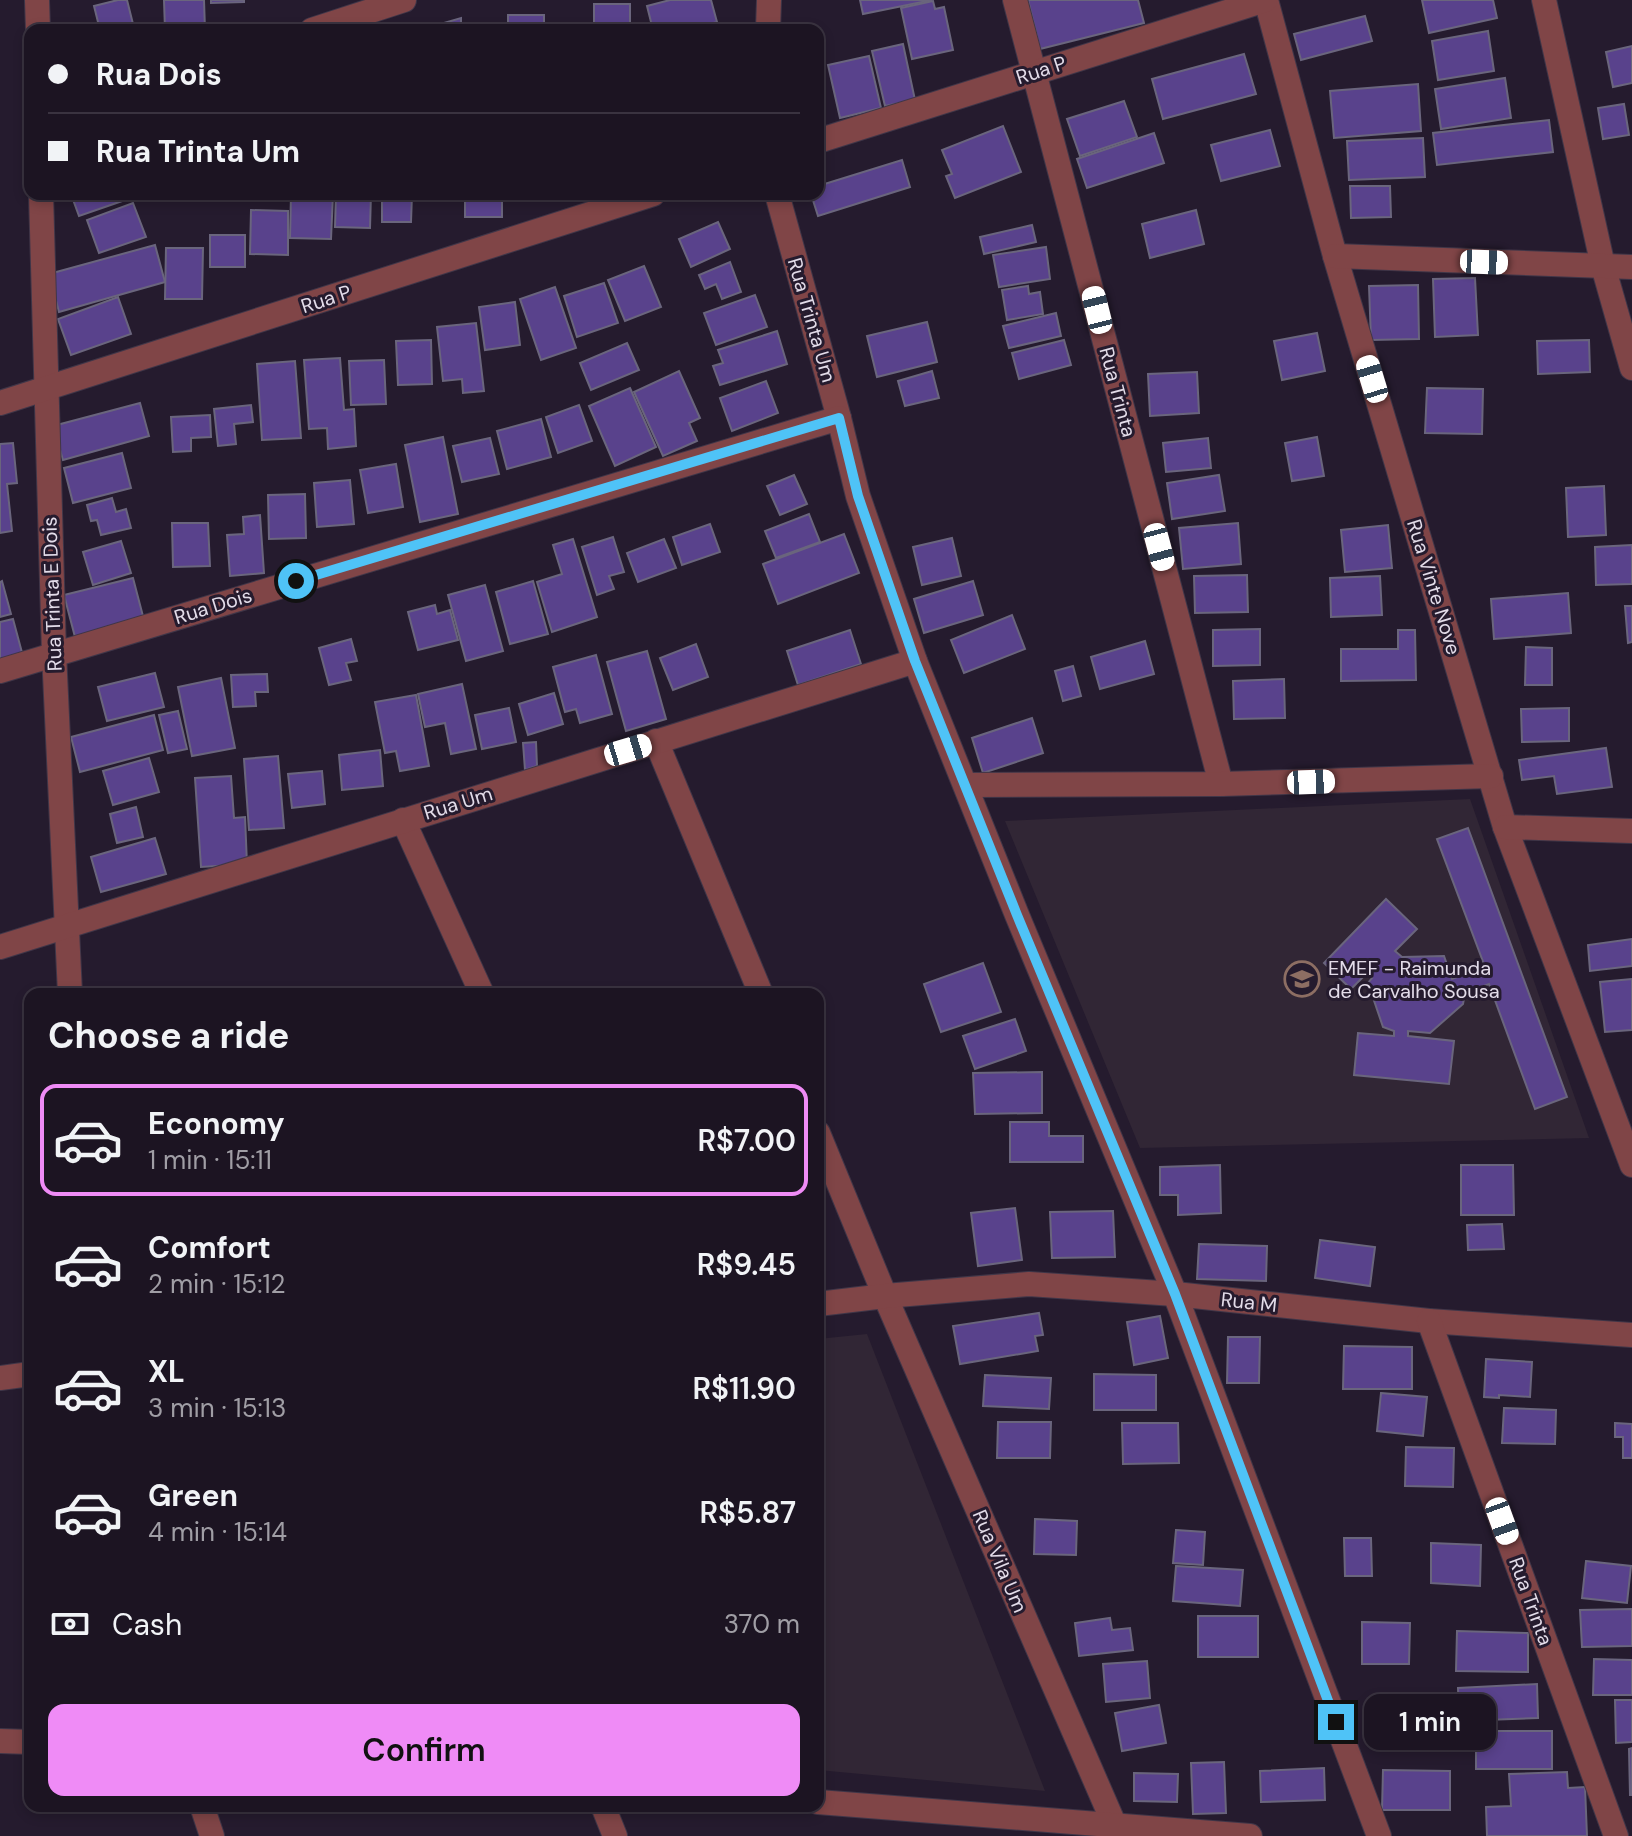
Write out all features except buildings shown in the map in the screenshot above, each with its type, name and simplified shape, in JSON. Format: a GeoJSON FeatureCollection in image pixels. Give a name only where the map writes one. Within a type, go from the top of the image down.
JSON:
{"type":"FeatureCollection","features":[{"type":"Feature","properties":{"kind":"street"},"geometry":{"type":"LineString","coordinates":[[37,0],[38,24]]}},
{"type":"Feature","properties":{"kind":"street"},"geometry":{"type":"LineString","coordinates":[[330,24],[404,0]]}},
{"type":"Feature","properties":{"kind":"street"},"geometry":{"type":"LineString","coordinates":[[768,24],[769,0]]}},
{"type":"Feature","properties":{"kind":"street","name":"Rua Trinta"},"geometry":{"type":"LineString","coordinates":[[1015,0],[1221,784]]}},
{"type":"Feature","properties":{"kind":"street","name":"Rua P"},"geometry":{"type":"LineString","coordinates":[[824,139],[1265,0]]}},
{"type":"Feature","properties":{"kind":"street","name":"Rua Vinte Nove"},"geometry":{"type":"LineString","coordinates":[[1265,0],[1335,256],[1505,827],[1632,1165]]}},
{"type":"Feature","properties":{"kind":"street"},"geometry":{"type":"LineString","coordinates":[[1544,0],[1603,266],[1632,368]]}},
{"type":"Feature","properties":{"kind":"street","name":"Rua Trinta E Dois"},"geometry":{"type":"LineString","coordinates":[[41,200],[54,653],[70,988]]}},
{"type":"Feature","properties":{"kind":"street","name":"Rua P"},"geometry":{"type":"LineString","coordinates":[[0,403],[634,200]]}},
{"type":"Feature","properties":{"kind":"street","name":"Rua Trinta Um"},"geometry":{"type":"LineString","coordinates":[[779,200],[858,496],[915,661],[1175,1294],[1379,1836]]}},
{"type":"Feature","properties":{"kind":"street"},"geometry":{"type":"LineString","coordinates":[[1335,256],[1632,267]]}},
{"type":"Feature","properties":{"kind":"street","name":"Rua Dois"},"geometry":{"type":"LineString","coordinates":[[0,671],[839,418]]}},
{"type":"Feature","properties":{"kind":"street","name":"Rua Um"},"geometry":{"type":"LineString","coordinates":[[0,947],[915,661]]}},
{"type":"Feature","properties":{"kind":"street"},"geometry":{"type":"LineString","coordinates":[[656,741],[759,988]]}},
{"type":"Feature","properties":{"kind":"street"},"geometry":{"type":"LineString","coordinates":[[966,785],[1221,784],[1491,776]]}},
{"type":"Feature","properties":{"kind":"street"},"geometry":{"type":"LineString","coordinates":[[403,820],[479,988]]}},
{"type":"Feature","properties":{"kind":"street"},"geometry":{"type":"LineString","coordinates":[[1505,827],[1632,831]]}},
{"type":"Feature","properties":{"kind":"street","name":"Rua Vila Um"},"geometry":{"type":"LineString","coordinates":[[824,1148],[885,1296],[1115,1826]]}},
{"type":"Feature","properties":{"kind":"street","name":"Rua M"},"geometry":{"type":"LineString","coordinates":[[824,1303],[1029,1284],[1175,1294],[1429,1321],[1632,1335]]}},
{"type":"Feature","properties":{"kind":"street","name":"Rua Trinta"},"geometry":{"type":"LineString","coordinates":[[1429,1321],[1616,1836]]}},
{"type":"Feature","properties":{"kind":"street"},"geometry":{"type":"LineString","coordinates":[[0,1378],[24,1375]]}},
{"type":"Feature","properties":{"kind":"street"},"geometry":{"type":"LineString","coordinates":[[0,1741],[24,1742]]}},
{"type":"Feature","properties":{"kind":"street"},"geometry":{"type":"LineString","coordinates":[[824,1802],[1249,1836]]}},
{"type":"Feature","properties":{"kind":"street"},"geometry":{"type":"LineString","coordinates":[[204,1812],[212,1836]]}},
{"type":"Feature","properties":{"kind":"street"},"geometry":{"type":"LineString","coordinates":[[605,1812],[615,1836]]}},
{"type":"Feature","properties":{"kind":"street"},"geometry":{"type":"LineString","coordinates":[[941,1812],[948,1836]]}},
{"type":"Feature","properties":{"kind":"shaded area","name":"EMEF - Raimunda de Carvalho Sousa"},"geometry":{"type":"Polygon","coordinates":[[[1470,799],[1589,1138],[1140,1148],[1005,821],[1470,799]]]}},
{"type":"Feature","properties":{"kind":"shaded area"},"geometry":{"type":"Polygon","coordinates":[[[867,1334],[1045,1791],[824,1771],[824,1338],[867,1334]]]}},
{"type":"Feature","properties":{"kind":"place","name":"EMEF - Raimunda de Carvalho Sousa"},"geometry":{"type":"Point","coordinates":[1302,979]}},
{"type":"Feature","properties":{"kind":"route"},"geometry":{"type":"LineString","coordinates":[[296,581],[839,418],[858,496],[915,661],[1175,1294],[1336,1722]]}}]}
